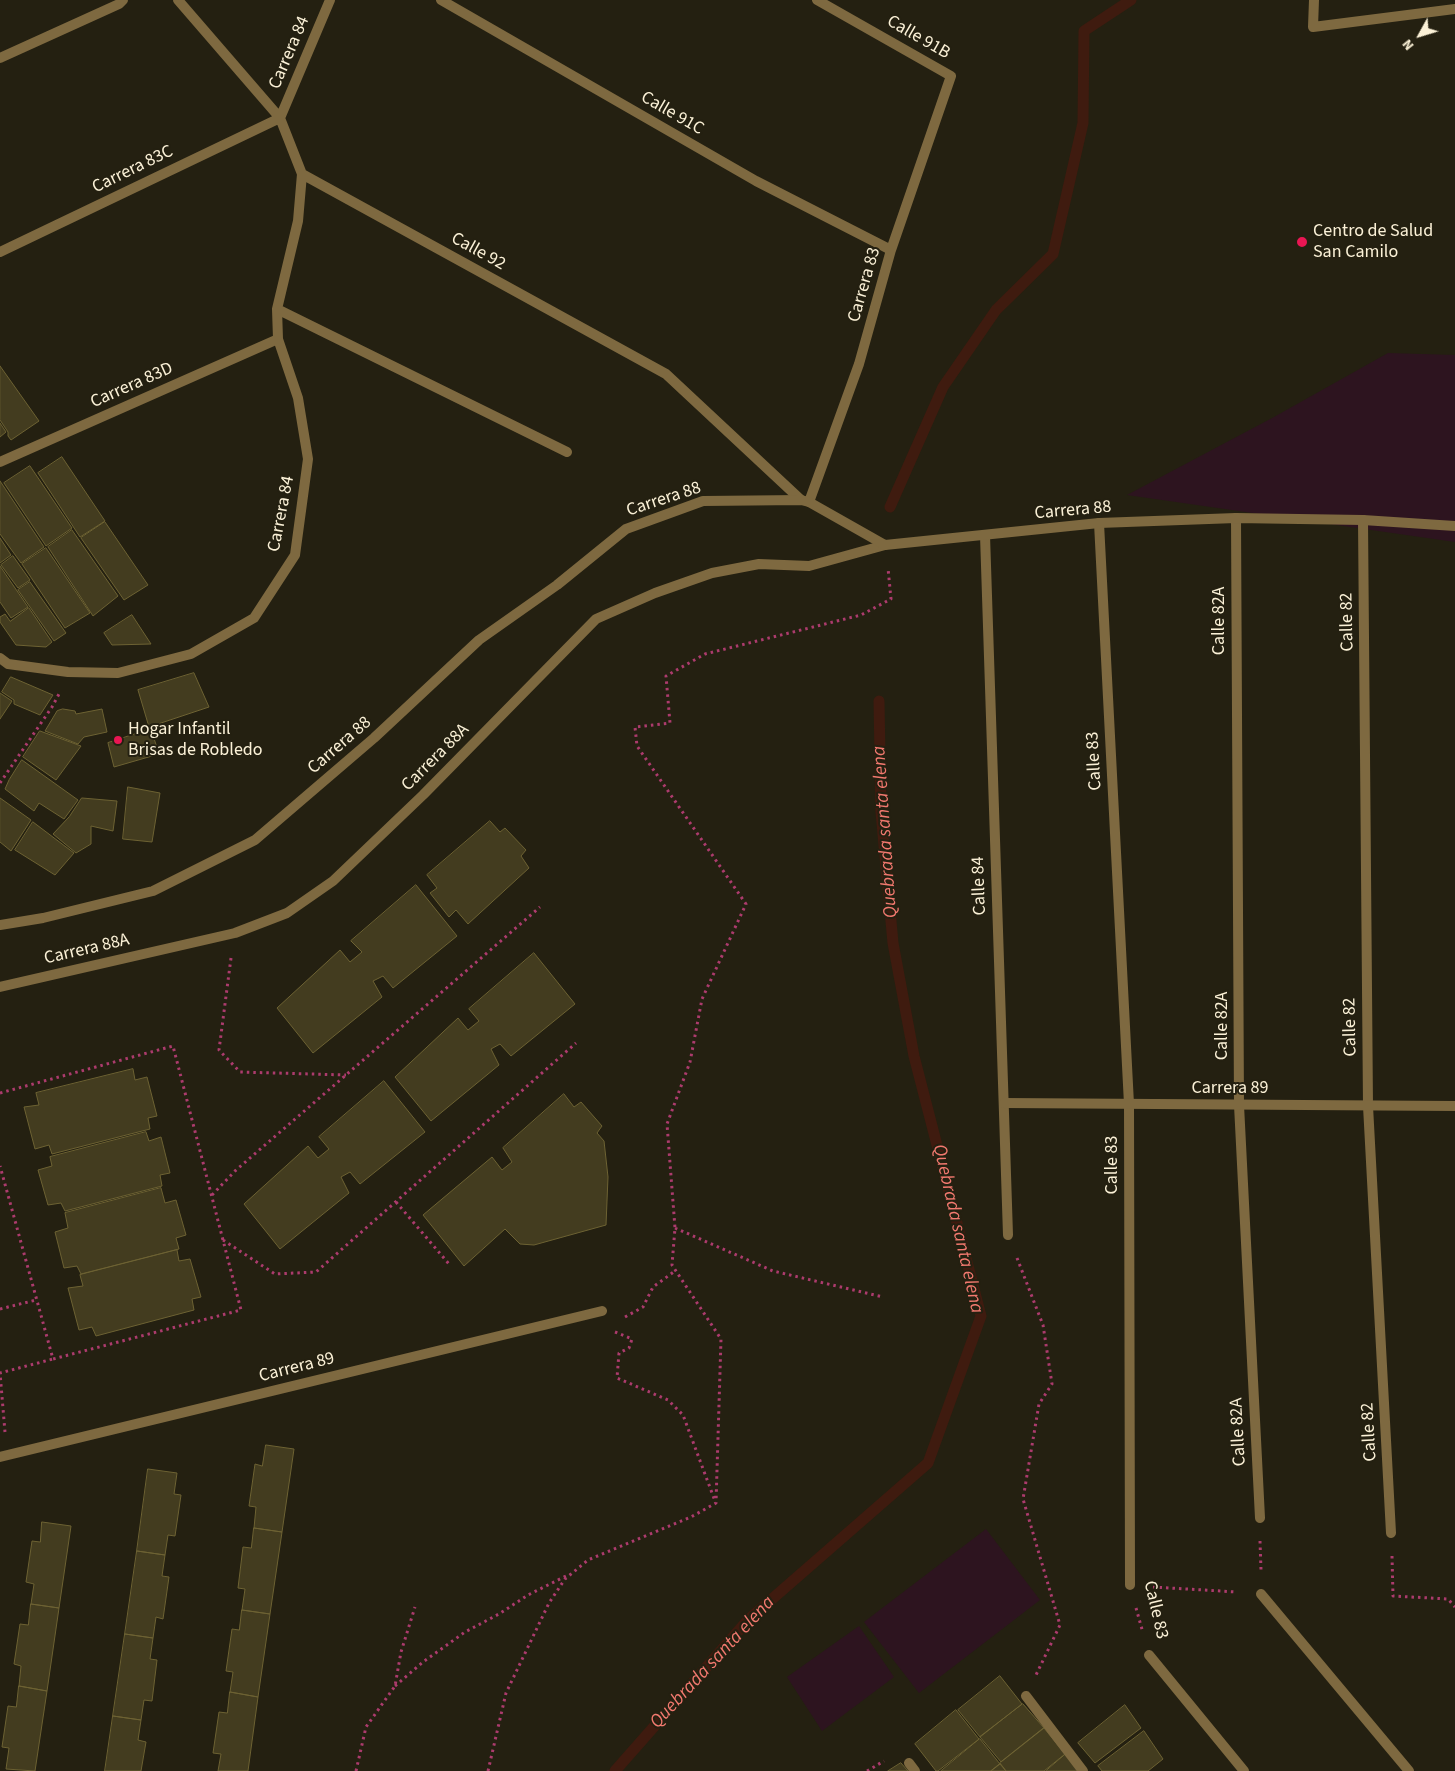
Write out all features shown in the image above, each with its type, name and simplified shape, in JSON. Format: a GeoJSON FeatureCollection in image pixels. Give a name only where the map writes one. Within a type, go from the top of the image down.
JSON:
{"type":"FeatureCollection","features":[{"type":"Feature","properties":{"kind":"street"},"geometry":{"type":"LineString","coordinates":[[0,58],[119,4],[123,0]]}},
{"type":"Feature","properties":{"kind":"street"},"geometry":{"type":"LineString","coordinates":[[178,0],[280,118],[302,174]]}},
{"type":"Feature","properties":{"kind":"street","name":"Carrera 84"},"geometry":{"type":"LineString","coordinates":[[280,118],[330,0]]}},
{"type":"Feature","properties":{"kind":"street","name":"Calle 91C"},"geometry":{"type":"LineString","coordinates":[[440,0],[756,181],[891,250]]}},
{"type":"Feature","properties":{"kind":"street","name":"Calle 91B"},"geometry":{"type":"LineString","coordinates":[[817,0],[951,76]]}},
{"type":"Feature","properties":{"kind":"street"},"geometry":{"type":"LineString","coordinates":[[1314,0],[1313,27],[1455,9]]}},
{"type":"Feature","properties":{"kind":"street","name":"Carrera 83"},"geometry":{"type":"LineString","coordinates":[[805,501],[859,364],[891,250],[951,76]]}},
{"type":"Feature","properties":{"kind":"street","name":"Carrera 83C"},"geometry":{"type":"LineString","coordinates":[[0,252],[280,118]]}},
{"type":"Feature","properties":{"kind":"street","name":"Carrera 84"},"geometry":{"type":"LineString","coordinates":[[0,658],[8,664],[68,672],[118,672],[191,654],[254,618],[294,555],[308,459],[298,398],[278,338],[278,309],[298,221],[302,174]]}},
{"type":"Feature","properties":{"kind":"street","name":"Calle 92"},"geometry":{"type":"LineString","coordinates":[[302,174],[666,374],[805,501]]}},
{"type":"Feature","properties":{"kind":"street"},"geometry":{"type":"LineString","coordinates":[[278,309],[567,452]]}},
{"type":"Feature","properties":{"kind":"street","name":"Carrera 83D"},"geometry":{"type":"LineString","coordinates":[[0,462],[278,338]]}},
{"type":"Feature","properties":{"kind":"street","name":"Carrera 88"},"geometry":{"type":"LineString","coordinates":[[0,925],[43,918],[153,891],[255,840],[374,738],[479,640],[558,585],[626,529],[703,501],[805,501]]}},
{"type":"Feature","properties":{"kind":"street"},"geometry":{"type":"LineString","coordinates":[[805,501],[885,546]]}},
{"type":"Feature","properties":{"kind":"street","name":"Carrera 88"},"geometry":{"type":"LineString","coordinates":[[885,546],[1099,524],[1236,518],[1363,520],[1455,526]]}},
{"type":"Feature","properties":{"kind":"street","name":"Calle 82A"},"geometry":{"type":"LineString","coordinates":[[1236,518],[1239,1105],[1260,1518]]}},
{"type":"Feature","properties":{"kind":"street","name":"Calle 82"},"geometry":{"type":"LineString","coordinates":[[1363,520],[1368,1106],[1391,1533]]}},
{"type":"Feature","properties":{"kind":"street","name":"Calle 83"},"geometry":{"type":"LineString","coordinates":[[1099,524],[1129,1104],[1130,1585]]}},
{"type":"Feature","properties":{"kind":"street","name":"Calle 84"},"geometry":{"type":"LineString","coordinates":[[984,535],[1008,1235]]}},
{"type":"Feature","properties":{"kind":"street","name":"Carrera 88A"},"geometry":{"type":"LineString","coordinates":[[0,987],[235,933],[287,913],[334,881],[423,795],[596,618],[712,572],[760,564],[809,566],[885,546]]}},
{"type":"Feature","properties":{"kind":"street","name":"Carrera 89"},"geometry":{"type":"LineString","coordinates":[[1004,1103],[1455,1106]]}},
{"type":"Feature","properties":{"kind":"street","name":"Carrera 89"},"geometry":{"type":"LineString","coordinates":[[4,1456],[602,1311]]}},
{"type":"Feature","properties":{"kind":"street"},"geometry":{"type":"LineString","coordinates":[[1261,1594],[1409,1771]]}},
{"type":"Feature","properties":{"kind":"street","name":"Calle 83"},"geometry":{"type":"LineString","coordinates":[[1149,1655],[1244,1771]]}},
{"type":"Feature","properties":{"kind":"street"},"geometry":{"type":"LineString","coordinates":[[1026,1696],[1083,1771]]}},
{"type":"Feature","properties":{"kind":"path"},"geometry":{"type":"LineString","coordinates":[[716,1503],[721,1339],[672,1265],[675,1228],[668,1124],[690,1062],[702,999],[746,904],[637,746],[636,727],[670,723],[666,676],[705,654],[861,615],[891,599],[885,546]]}},
{"type":"Feature","properties":{"kind":"path"},"geometry":{"type":"LineString","coordinates":[[0,783],[52,707],[68,672]]}},
{"type":"Feature","properties":{"kind":"path"},"geometry":{"type":"LineString","coordinates":[[212,1196],[235,1171],[540,907]]}},
{"type":"Feature","properties":{"kind":"path"},"geometry":{"type":"LineString","coordinates":[[235,933],[219,1050],[240,1072],[346,1075]]}},
{"type":"Feature","properties":{"kind":"path"},"geometry":{"type":"LineString","coordinates":[[223,1240],[275,1274],[316,1272],[576,1043]]}},
{"type":"Feature","properties":{"kind":"path"},"geometry":{"type":"LineString","coordinates":[[0,1093],[173,1046],[241,1310],[0,1373],[4,1456]]}},
{"type":"Feature","properties":{"kind":"path"},"geometry":{"type":"LineString","coordinates":[[0,1166],[53,1359]]}},
{"type":"Feature","properties":{"kind":"path"},"geometry":{"type":"LineString","coordinates":[[396,1202],[449,1264]]}},
{"type":"Feature","properties":{"kind":"path"},"geometry":{"type":"LineString","coordinates":[[675,1228],[773,1271],[883,1297]]}},
{"type":"Feature","properties":{"kind":"path"},"geometry":{"type":"LineString","coordinates":[[1008,1235],[1043,1325],[1052,1384],[1039,1404],[1023,1499],[1060,1624],[1026,1696]]}},
{"type":"Feature","properties":{"kind":"path"},"geometry":{"type":"LineString","coordinates":[[624,1318],[643,1307],[652,1287],[675,1271]]}},
{"type":"Feature","properties":{"kind":"path"},"geometry":{"type":"LineString","coordinates":[[0,1309],[36,1300]]}},
{"type":"Feature","properties":{"kind":"path"},"geometry":{"type":"LineString","coordinates":[[608,1329],[632,1339],[629,1348],[620,1353],[617,1378],[668,1400],[683,1414],[716,1503]]}},
{"type":"Feature","properties":{"kind":"path"},"geometry":{"type":"LineString","coordinates":[[488,1771],[506,1693],[549,1603],[565,1579],[588,1560],[691,1517],[716,1503]]}},
{"type":"Feature","properties":{"kind":"path"},"geometry":{"type":"LineString","coordinates":[[1130,1585],[1261,1594],[1260,1518]]}},
{"type":"Feature","properties":{"kind":"path"},"geometry":{"type":"LineString","coordinates":[[1391,1533],[1393,1596],[1448,1599],[1455,1607]]}},
{"type":"Feature","properties":{"kind":"path"},"geometry":{"type":"LineString","coordinates":[[356,1771],[366,1727],[395,1686],[423,1662],[465,1632],[499,1614],[528,1595],[572,1573]]}},
{"type":"Feature","properties":{"kind":"path","name":"Calle 83"},"geometry":{"type":"LineString","coordinates":[[1130,1585],[1149,1655]]}},
{"type":"Feature","properties":{"kind":"path"},"geometry":{"type":"LineString","coordinates":[[395,1686],[401,1652],[415,1607]]}},
{"type":"Feature","properties":{"kind":"shaded area"},"geometry":{"type":"Polygon","coordinates":[[[1388,353],[1455,355],[1455,542],[1127,495],[1274,417],[1388,353]]]}},
{"type":"Feature","properties":{"kind":"shaded area"},"geometry":{"type":"Polygon","coordinates":[[[986,1529],[1040,1600],[919,1693],[864,1622],[986,1529]]]}},
{"type":"Feature","properties":{"kind":"shaded area"},"geometry":{"type":"Polygon","coordinates":[[[859,1626],[894,1677],[822,1731],[787,1677],[859,1626]]]}},
{"type":"Feature","properties":{"kind":"building"},"geometry":{"type":"Polygon","coordinates":[[[0,366],[39,421],[11,440],[0,420],[0,366]]]}},
{"type":"Feature","properties":{"kind":"building"},"geometry":{"type":"Polygon","coordinates":[[[0,423],[6,432],[0,437],[0,423]]]}},
{"type":"Feature","properties":{"kind":"building"},"geometry":{"type":"Polygon","coordinates":[[[62,457],[105,521],[80,537],[38,473],[62,457]]]}},
{"type":"Feature","properties":{"kind":"building"},"geometry":{"type":"Polygon","coordinates":[[[30,466],[72,528],[46,546],[4,483],[30,466]]]}},
{"type":"Feature","properties":{"kind":"building"},"geometry":{"type":"Polygon","coordinates":[[[0,481],[44,547],[21,563],[0,534],[0,481]]]}},
{"type":"Feature","properties":{"kind":"building"},"geometry":{"type":"Polygon","coordinates":[[[105,522],[148,585],[124,600],[81,538],[105,522]]]}},
{"type":"Feature","properties":{"kind":"building"},"geometry":{"type":"Polygon","coordinates":[[[72,530],[118,596],[93,616],[48,547],[72,530]]]}},
{"type":"Feature","properties":{"kind":"building"},"geometry":{"type":"Polygon","coordinates":[[[0,538],[11,555],[0,563],[0,538]]]}},
{"type":"Feature","properties":{"kind":"building"},"geometry":{"type":"Polygon","coordinates":[[[46,548],[90,613],[65,628],[22,564],[46,548]]]}},
{"type":"Feature","properties":{"kind":"building"},"geometry":{"type":"Polygon","coordinates":[[[13,556],[30,580],[18,588],[1,565],[13,556]]]}},
{"type":"Feature","properties":{"kind":"building"},"geometry":{"type":"Polygon","coordinates":[[[0,566],[28,607],[11,618],[0,602],[0,566]]]}},
{"type":"Feature","properties":{"kind":"building"},"geometry":{"type":"Polygon","coordinates":[[[30,582],[66,633],[54,641],[18,590],[30,582]]]}},
{"type":"Feature","properties":{"kind":"building"},"geometry":{"type":"Polygon","coordinates":[[[29,608],[52,642],[46,647],[16,645],[0,622],[0,617],[5,614],[10,621],[29,608]]]}},
{"type":"Feature","properties":{"kind":"building"},"geometry":{"type":"Polygon","coordinates":[[[132,615],[151,644],[112,645],[104,633],[132,615]]]}},
{"type":"Feature","properties":{"kind":"building"},"geometry":{"type":"Polygon","coordinates":[[[194,673],[209,707],[149,727],[138,690],[194,673]]]}},
{"type":"Feature","properties":{"kind":"building"},"geometry":{"type":"Polygon","coordinates":[[[11,677],[53,695],[40,715],[14,704],[14,700],[2,692],[11,677]]]}},
{"type":"Feature","properties":{"kind":"building"},"geometry":{"type":"Polygon","coordinates":[[[0,693],[12,701],[0,719],[0,693]]]}},
{"type":"Feature","properties":{"kind":"building"},"geometry":{"type":"Polygon","coordinates":[[[63,709],[75,711],[76,714],[102,709],[107,732],[84,737],[78,744],[45,731],[57,711],[63,709]]]}},
{"type":"Feature","properties":{"kind":"building"},"geometry":{"type":"Polygon","coordinates":[[[151,729],[159,754],[114,767],[108,743],[151,729]]]}},
{"type":"Feature","properties":{"kind":"building"},"geometry":{"type":"Polygon","coordinates":[[[40,731],[81,746],[56,780],[23,757],[40,731]]]}},
{"type":"Feature","properties":{"kind":"building"},"geometry":{"type":"Polygon","coordinates":[[[22,760],[78,800],[64,819],[39,803],[34,811],[5,789],[22,760]]]}},
{"type":"Feature","properties":{"kind":"building"},"geometry":{"type":"Polygon","coordinates":[[[128,787],[160,793],[152,842],[123,839],[128,787]]]}},
{"type":"Feature","properties":{"kind":"building"},"geometry":{"type":"Polygon","coordinates":[[[0,798],[31,820],[11,851],[0,842],[0,798]]]}},
{"type":"Feature","properties":{"kind":"building"},"geometry":{"type":"Polygon","coordinates":[[[82,798],[117,801],[113,831],[91,826],[91,844],[76,853],[53,834],[69,817],[82,798]]]}},
{"type":"Feature","properties":{"kind":"building"},"geometry":{"type":"Polygon","coordinates":[[[490,821],[500,832],[505,828],[526,850],[521,856],[529,868],[468,924],[456,910],[449,917],[430,893],[437,888],[427,875],[490,821]]]}},
{"type":"Feature","properties":{"kind":"building"},"geometry":{"type":"Polygon","coordinates":[[[33,822],[74,853],[55,875],[15,850],[33,822]]]}},
{"type":"Feature","properties":{"kind":"building"},"geometry":{"type":"Polygon","coordinates":[[[416,885],[457,936],[393,988],[383,976],[373,981],[382,997],[313,1053],[277,1008],[340,950],[350,962],[362,952],[351,941],[416,885]]]}},
{"type":"Feature","properties":{"kind":"building"},"geometry":{"type":"Polygon","coordinates":[[[534,953],[575,1004],[511,1056],[500,1044],[491,1049],[499,1065],[431,1121],[395,1077],[458,1018],[468,1030],[479,1021],[469,1009],[534,953]]]}},
{"type":"Feature","properties":{"kind":"building"},"geometry":{"type":"Polygon","coordinates":[[[133,1069],[135,1080],[147,1077],[157,1116],[148,1118],[150,1129],[52,1154],[49,1145],[35,1149],[24,1107],[39,1105],[36,1093],[133,1069]]]}},
{"type":"Feature","properties":{"kind":"building"},"geometry":{"type":"Polygon","coordinates":[[[384,1081],[425,1132],[360,1184],[350,1172],[341,1177],[349,1193],[280,1249],[244,1204],[308,1146],[318,1158],[329,1149],[319,1137],[384,1081]]]}},
{"type":"Feature","properties":{"kind":"building"},"geometry":{"type":"Polygon","coordinates":[[[564,1094],[574,1107],[581,1102],[602,1126],[597,1133],[604,1141],[608,1177],[606,1225],[534,1245],[520,1244],[505,1229],[464,1266],[423,1215],[492,1157],[502,1170],[512,1162],[503,1148],[564,1094]]]}},
{"type":"Feature","properties":{"kind":"building"},"geometry":{"type":"Polygon","coordinates":[[[146,1132],[149,1141],[161,1137],[170,1173],[160,1175],[162,1186],[65,1211],[61,1203],[48,1205],[38,1170],[52,1166],[50,1157],[146,1132]]]}},
{"type":"Feature","properties":{"kind":"building"},"geometry":{"type":"Polygon","coordinates":[[[161,1188],[165,1203],[176,1200],[186,1235],[176,1238],[179,1249],[81,1274],[77,1266],[64,1268],[55,1232],[68,1228],[65,1213],[161,1188]]]}},
{"type":"Feature","properties":{"kind":"building"},"geometry":{"type":"Polygon","coordinates":[[[177,1250],[179,1261],[190,1259],[201,1297],[192,1299],[194,1310],[96,1336],[92,1327],[79,1330],[68,1288],[83,1286],[80,1275],[177,1250]]]}},
{"type":"Feature","properties":{"kind":"building"},"geometry":{"type":"Polygon","coordinates":[[[266,1445],[294,1449],[282,1532],[254,1528],[256,1507],[249,1506],[255,1464],[262,1466],[266,1445]]]}},
{"type":"Feature","properties":{"kind":"building"},"geometry":{"type":"Polygon","coordinates":[[[148,1469],[177,1473],[174,1494],[181,1495],[175,1536],[168,1535],[165,1555],[137,1551],[148,1469]]]}},
{"type":"Feature","properties":{"kind":"building"},"geometry":{"type":"Polygon","coordinates":[[[42,1522],[71,1526],[59,1608],[31,1604],[34,1584],[26,1582],[32,1541],[40,1542],[42,1522]]]}},
{"type":"Feature","properties":{"kind":"building"},"geometry":{"type":"Polygon","coordinates":[[[254,1528],[282,1532],[270,1614],[242,1610],[245,1589],[238,1588],[243,1547],[251,1548],[254,1528]]]}},
{"type":"Feature","properties":{"kind":"building"},"geometry":{"type":"Polygon","coordinates":[[[137,1551],[165,1555],[162,1576],[169,1577],[163,1619],[156,1617],[153,1638],[125,1634],[137,1551]]]}},
{"type":"Feature","properties":{"kind":"building"},"geometry":{"type":"Polygon","coordinates":[[[31,1604],[59,1608],[47,1691],[19,1686],[21,1666],[14,1664],[20,1624],[28,1625],[31,1604]]]}},
{"type":"Feature","properties":{"kind":"building"},"geometry":{"type":"Polygon","coordinates":[[[242,1610],[270,1614],[258,1697],[230,1692],[233,1672],[226,1671],[232,1629],[239,1630],[242,1610]]]}},
{"type":"Feature","properties":{"kind":"building"},"geometry":{"type":"Polygon","coordinates":[[[125,1634],[153,1638],[150,1659],[157,1660],[152,1701],[144,1700],[141,1720],[113,1716],[125,1634]]]}},
{"type":"Feature","properties":{"kind":"building"},"geometry":{"type":"Polygon","coordinates":[[[1000,1676],[1022,1704],[980,1737],[958,1710],[1000,1676]]]}},
{"type":"Feature","properties":{"kind":"building"},"geometry":{"type":"Polygon","coordinates":[[[19,1686],[47,1691],[35,1771],[6,1769],[9,1748],[2,1747],[8,1706],[16,1707],[19,1686]]]}},
{"type":"Feature","properties":{"kind":"building"},"geometry":{"type":"Polygon","coordinates":[[[230,1692],[258,1697],[248,1771],[218,1771],[221,1754],[213,1753],[219,1712],[227,1713],[230,1692]]]}},
{"type":"Feature","properties":{"kind":"building"},"geometry":{"type":"Polygon","coordinates":[[[1023,1704],[1044,1728],[1001,1762],[980,1737],[1023,1704]]]}},
{"type":"Feature","properties":{"kind":"building"},"geometry":{"type":"Polygon","coordinates":[[[1125,1705],[1141,1728],[1095,1763],[1078,1743],[1125,1705]]]}},
{"type":"Feature","properties":{"kind":"building"},"geometry":{"type":"Polygon","coordinates":[[[956,1710],[979,1739],[936,1771],[915,1744],[956,1710]]]}},
{"type":"Feature","properties":{"kind":"building"},"geometry":{"type":"Polygon","coordinates":[[[113,1716],[141,1720],[138,1740],[146,1742],[141,1771],[105,1771],[113,1716]]]}},
{"type":"Feature","properties":{"kind":"building"},"geometry":{"type":"Polygon","coordinates":[[[1044,1728],[1065,1754],[1044,1771],[1006,1771],[1000,1763],[1044,1728]]]}},
{"type":"Feature","properties":{"kind":"building"},"geometry":{"type":"Polygon","coordinates":[[[1144,1731],[1163,1759],[1148,1771],[1102,1771],[1098,1766],[1144,1731]]]}},
{"type":"Feature","properties":{"kind":"building"},"geometry":{"type":"Polygon","coordinates":[[[980,1739],[1000,1764],[991,1771],[941,1771],[980,1739]]]}},
{"type":"Feature","properties":{"kind":"building"},"geometry":{"type":"Polygon","coordinates":[[[1066,1754],[1080,1771],[1046,1771],[1066,1754]]]}},
{"type":"Feature","properties":{"kind":"building"},"geometry":{"type":"Polygon","coordinates":[[[901,1763],[908,1771],[888,1771],[901,1763]]]}},
{"type":"Feature","properties":{"kind":"building"},"geometry":{"type":"Polygon","coordinates":[[[1000,1764],[1006,1771],[991,1771],[1000,1764]]]}},
{"type":"Feature","properties":{"kind":"waterway"},"geometry":{"type":"LineString","coordinates":[[890,507],[943,387],[996,310],[1053,254],[1083,123],[1084,31],[1131,0]]}},
{"type":"Feature","properties":{"kind":"waterway","name":"Quebrada santa elena"},"geometry":{"type":"LineString","coordinates":[[615,1771],[748,1620],[928,1463],[981,1316],[914,1056],[893,943],[881,812],[879,701]]}},
{"type":"Feature","properties":{"kind":"place","name":"Centro de Salud San Camilo"},"geometry":{"type":"Point","coordinates":[1302,242]}},
{"type":"Feature","properties":{"kind":"place","name":"Hogar Infantil Brisas de Robledo"},"geometry":{"type":"Point","coordinates":[118,740]}}]}
